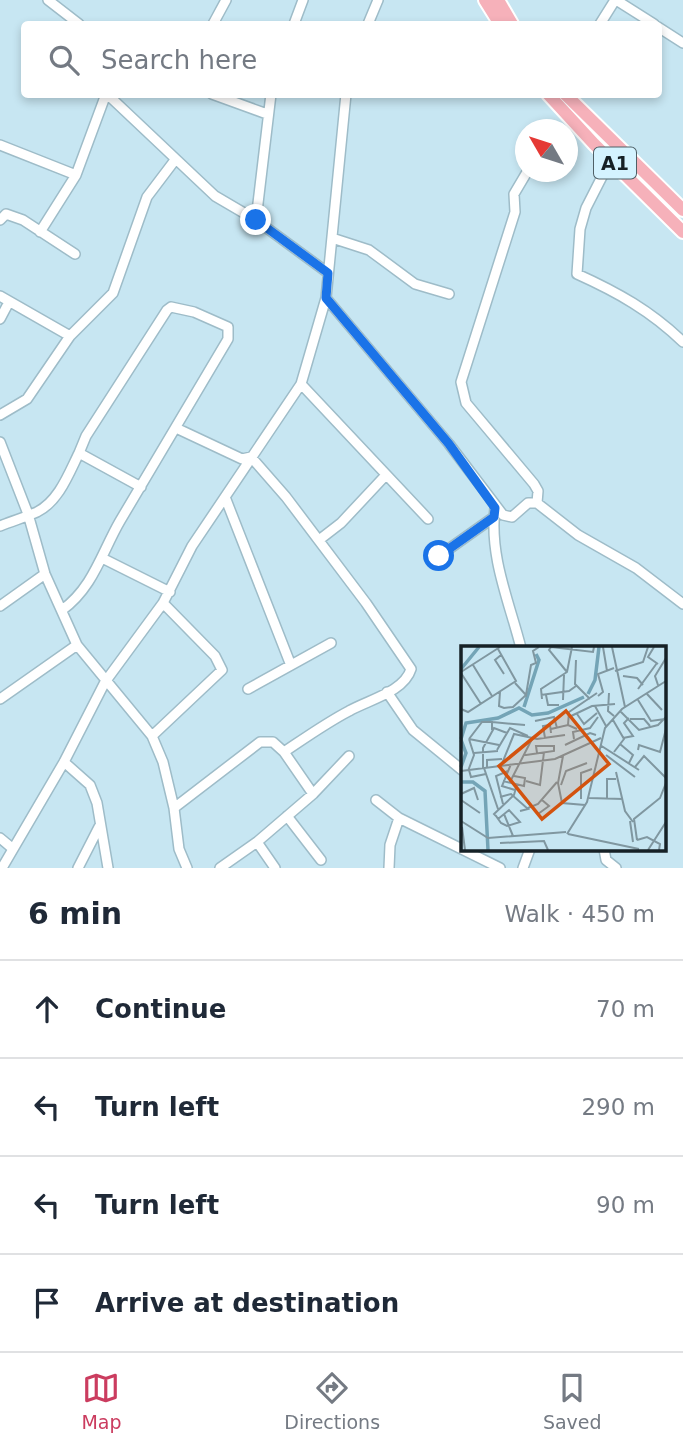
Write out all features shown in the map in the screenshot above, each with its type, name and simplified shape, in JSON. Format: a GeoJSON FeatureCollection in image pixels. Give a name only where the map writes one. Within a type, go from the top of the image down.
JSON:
{"type":"FeatureCollection","features":[{"type":"Feature","properties":{"kind":"highway"},"geometry":{"type":"LineString","coordinates":[[485,0],[497,21]]}},
{"type":"Feature","properties":{"kind":"highway"},"geometry":{"type":"LineString","coordinates":[[498,0],[510,21]]}},
{"type":"Feature","properties":{"kind":"highway","name":"A1"},"geometry":{"type":"LineString","coordinates":[[552,98],[594,145],[683,232]]}},
{"type":"Feature","properties":{"kind":"highway","name":"A1"},"geometry":{"type":"LineString","coordinates":[[569,98],[683,211]]}},
{"type":"Feature","properties":{"kind":"street"},"geometry":{"type":"LineString","coordinates":[[48,0],[63,5],[76,21]]}},
{"type":"Feature","properties":{"kind":"street"},"geometry":{"type":"LineString","coordinates":[[213,21],[226,0]]}},
{"type":"Feature","properties":{"kind":"street"},"geometry":{"type":"LineString","coordinates":[[295,21],[303,0]]}},
{"type":"Feature","properties":{"kind":"street"},"geometry":{"type":"LineString","coordinates":[[369,21],[378,0]]}},
{"type":"Feature","properties":{"kind":"street"},"geometry":{"type":"LineString","coordinates":[[602,21],[615,0],[648,21]]}},
{"type":"Feature","properties":{"kind":"street"},"geometry":{"type":"LineString","coordinates":[[662,30],[683,43]]}},
{"type":"Feature","properties":{"kind":"street"},"geometry":{"type":"LineString","coordinates":[[40,232],[76,175],[105,98]]}},
{"type":"Feature","properties":{"kind":"street"},"geometry":{"type":"LineString","coordinates":[[110,98],[215,196],[256,220],[328,273]]}},
{"type":"Feature","properties":{"kind":"street"},"geometry":{"type":"LineString","coordinates":[[223,98],[267,114]]}},
{"type":"Feature","properties":{"kind":"street"},"geometry":{"type":"LineString","coordinates":[[256,220],[270,98]]}},
{"type":"Feature","properties":{"kind":"street"},"geometry":{"type":"LineString","coordinates":[[2,868],[64,762],[104,682],[163,603],[192,546],[301,384],[326,298],[346,98]]}},
{"type":"Feature","properties":{"kind":"street"},"geometry":{"type":"LineString","coordinates":[[0,145],[76,175]]}},
{"type":"Feature","properties":{"kind":"street"},"geometry":{"type":"LineString","coordinates":[[611,159],[586,208],[580,229],[577,274],[623,295],[647,310],[683,342]]}},
{"type":"Feature","properties":{"kind":"street"},"geometry":{"type":"LineString","coordinates":[[0,415],[27,399],[70,336],[113,293],[147,197],[175,160]]}},
{"type":"Feature","properties":{"kind":"street"},"geometry":{"type":"LineString","coordinates":[[521,182],[514,194],[515,212],[489,288],[472,356],[461,383],[466,403],[534,484],[538,491],[537,503]]}},
{"type":"Feature","properties":{"kind":"street"},"geometry":{"type":"LineString","coordinates":[[0,220],[6,214],[23,220],[75,254]]}},
{"type":"Feature","properties":{"kind":"street"},"geometry":{"type":"LineString","coordinates":[[331,238],[369,250],[415,284],[449,294]]}},
{"type":"Feature","properties":{"kind":"street"},"geometry":{"type":"LineString","coordinates":[[0,296],[70,336]]}},
{"type":"Feature","properties":{"kind":"street"},"geometry":{"type":"LineString","coordinates":[[326,298],[449,444],[494,512],[499,578],[520,646]]}},
{"type":"Feature","properties":{"kind":"street"},"geometry":{"type":"LineString","coordinates":[[0,319],[9,302]]}},
{"type":"Feature","properties":{"kind":"street"},"geometry":{"type":"LineString","coordinates":[[0,526],[37,512],[51,500],[65,482],[86,436],[129,372],[153,326],[171,307],[194,312],[228,327],[230,333],[102,558],[78,598],[62,610]]}},
{"type":"Feature","properties":{"kind":"street"},"geometry":{"type":"LineString","coordinates":[[301,384],[428,519]]}},
{"type":"Feature","properties":{"kind":"street"},"geometry":{"type":"LineString","coordinates":[[176,428],[242,459],[251,457]]}},
{"type":"Feature","properties":{"kind":"street"},"geometry":{"type":"LineString","coordinates":[[0,442],[28,514],[44,575],[76,646],[152,736],[163,762],[174,808],[179,849],[187,868]]}},
{"type":"Feature","properties":{"kind":"street"},"geometry":{"type":"LineString","coordinates":[[79,453],[141,487]]}},
{"type":"Feature","properties":{"kind":"street"},"geometry":{"type":"LineString","coordinates":[[251,457],[319,540],[411,669],[409,677],[387,692],[350,710],[284,752]]}},
{"type":"Feature","properties":{"kind":"street"},"geometry":{"type":"LineString","coordinates":[[319,540],[341,523],[385,476]]}},
{"type":"Feature","properties":{"kind":"street"},"geometry":{"type":"LineString","coordinates":[[225,497],[290,663]]}},
{"type":"Feature","properties":{"kind":"street"},"geometry":{"type":"LineString","coordinates":[[494,512],[512,517],[528,503],[537,503],[579,535],[636,568],[683,604]]}},
{"type":"Feature","properties":{"kind":"street"},"geometry":{"type":"LineString","coordinates":[[439,556],[494,512]]}},
{"type":"Feature","properties":{"kind":"street"},"geometry":{"type":"LineString","coordinates":[[102,558],[170,592]]}},
{"type":"Feature","properties":{"kind":"street"},"geometry":{"type":"LineString","coordinates":[[0,606],[44,575]]}},
{"type":"Feature","properties":{"kind":"street"},"geometry":{"type":"LineString","coordinates":[[152,736],[222,670],[215,656],[163,603]]}},
{"type":"Feature","properties":{"kind":"street"},"geometry":{"type":"LineString","coordinates":[[248,689],[290,663],[331,643]]}},
{"type":"Feature","properties":{"kind":"street"},"geometry":{"type":"LineString","coordinates":[[0,699],[76,646]]}},
{"type":"Feature","properties":{"kind":"street"},"geometry":{"type":"LineString","coordinates":[[387,692],[412,730],[461,768]]}},
{"type":"Feature","properties":{"kind":"street"},"geometry":{"type":"LineString","coordinates":[[174,808],[260,742],[273,742],[284,752],[313,794]]}},
{"type":"Feature","properties":{"kind":"street"},"geometry":{"type":"LineString","coordinates":[[220,868],[257,842],[313,794],[349,756]]}},
{"type":"Feature","properties":{"kind":"street"},"geometry":{"type":"LineString","coordinates":[[64,762],[90,785],[97,803],[107,868]]}},
{"type":"Feature","properties":{"kind":"street"},"geometry":{"type":"LineString","coordinates":[[376,800],[399,818],[461,849]]}},
{"type":"Feature","properties":{"kind":"street"},"geometry":{"type":"LineString","coordinates":[[287,816],[321,860]]}},
{"type":"Feature","properties":{"kind":"street"},"geometry":{"type":"LineString","coordinates":[[389,868],[390,845],[399,818]]}},
{"type":"Feature","properties":{"kind":"street"},"geometry":{"type":"LineString","coordinates":[[78,868],[99,827]]}},
{"type":"Feature","properties":{"kind":"street"},"geometry":{"type":"LineString","coordinates":[[0,838],[12,848]]}},
{"type":"Feature","properties":{"kind":"street"},"geometry":{"type":"LineString","coordinates":[[257,842],[275,868]]}},
{"type":"Feature","properties":{"kind":"street"},"geometry":{"type":"LineString","coordinates":[[464,850],[500,868]]}},
{"type":"Feature","properties":{"kind":"street"},"geometry":{"type":"LineString","coordinates":[[523,868],[530,850]]}},
{"type":"Feature","properties":{"kind":"street"},"geometry":{"type":"LineString","coordinates":[[604,850],[606,860],[616,868]]}},
{"type":"Feature","properties":{"kind":"route"},"geometry":{"type":"LineString","coordinates":[[256,220],[328,273],[326,298],[449,444],[495,508],[494,517],[439,556]]}}]}
